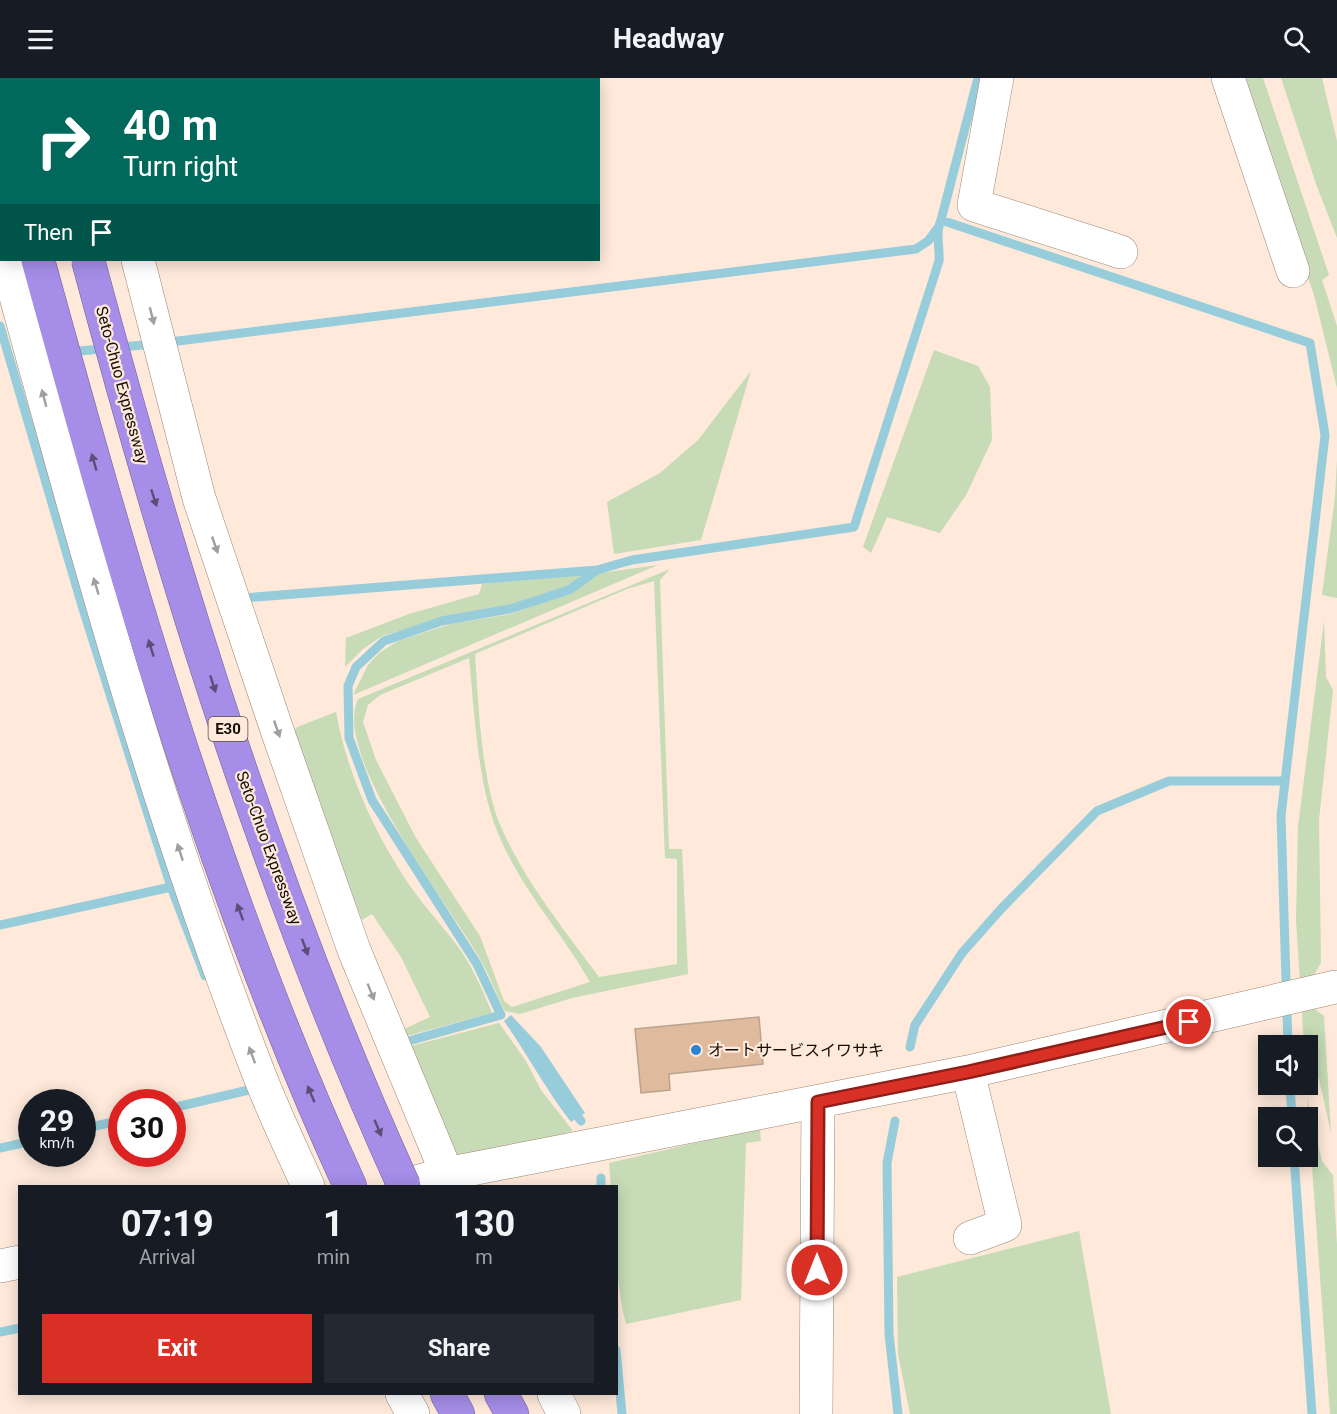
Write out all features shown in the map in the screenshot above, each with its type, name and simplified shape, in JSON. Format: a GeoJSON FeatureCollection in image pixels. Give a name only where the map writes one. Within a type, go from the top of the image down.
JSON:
{"type":"FeatureCollection","features":[{"type":"Feature","properties":{"kind":"highway"},"geometry":{"type":"LineString","coordinates":[[38,261],[94,463],[192,779],[271,998],[350,1185]]}},
{"type":"Feature","properties":{"kind":"highway","name":"Seto-Chuo Expressway"},"geometry":{"type":"LineString","coordinates":[[88,261],[139,449],[240,766],[318,983],[402,1185]]}},
{"type":"Feature","properties":{"kind":"highway"},"geometry":{"type":"LineString","coordinates":[[448,1395],[458,1414]]}},
{"type":"Feature","properties":{"kind":"highway"},"geometry":{"type":"LineString","coordinates":[[502,1395],[512,1414]]}},
{"type":"Feature","properties":{"kind":"street"},"geometry":{"type":"LineString","coordinates":[[997,78],[974,205],[1121,252]]}},
{"type":"Feature","properties":{"kind":"street"},"geometry":{"type":"LineString","coordinates":[[1228,78],[1293,271]]}},
{"type":"Feature","properties":{"kind":"street"},"geometry":{"type":"LineString","coordinates":[[6,261],[86,554],[195,898],[258,1071],[308,1185]]}},
{"type":"Feature","properties":{"kind":"street"},"geometry":{"type":"LineString","coordinates":[[138,261],[199,498],[354,950],[449,1180]]}},
{"type":"Feature","properties":{"kind":"street"},"geometry":{"type":"LineString","coordinates":[[410,1185],[449,1180],[968,1072],[1320,991]]}},
{"type":"Feature","properties":{"kind":"street"},"geometry":{"type":"LineString","coordinates":[[968,1072],[1005,1225],[970,1238]]}},
{"type":"Feature","properties":{"kind":"street"},"geometry":{"type":"LineString","coordinates":[[816,1414],[818,1102]]}},
{"type":"Feature","properties":{"kind":"street"},"geometry":{"type":"LineString","coordinates":[[0,1266],[18,1262]]}},
{"type":"Feature","properties":{"kind":"street"},"geometry":{"type":"LineString","coordinates":[[403,1395],[413,1414]]}},
{"type":"Feature","properties":{"kind":"street"},"geometry":{"type":"LineString","coordinates":[[554,1395],[564,1414]]}},
{"type":"Feature","properties":{"kind":"green space"},"geometry":{"type":"Polygon","coordinates":[[[1239,78],[1263,78],[1329,275],[1322,280],[1337,326],[1337,388],[1314,295],[1239,78]]]}},
{"type":"Feature","properties":{"kind":"green space"},"geometry":{"type":"Polygon","coordinates":[[[1281,78],[1322,78],[1337,141],[1337,238],[1316,184],[1281,78]]]}},
{"type":"Feature","properties":{"kind":"green space"},"geometry":{"type":"Polygon","coordinates":[[[934,350],[978,366],[990,387],[992,440],[966,495],[940,533],[887,517],[871,553],[863,547],[934,350]]]}},
{"type":"Feature","properties":{"kind":"green space"},"geometry":{"type":"Polygon","coordinates":[[[751,371],[701,540],[614,554],[607,502],[660,473],[698,440],[751,371]]]}},
{"type":"Feature","properties":{"kind":"green space"},"geometry":{"type":"Polygon","coordinates":[[[1337,460],[1337,598],[1322,595],[1335,497],[1337,460]]]}},
{"type":"Feature","properties":{"kind":"green space"},"geometry":{"type":"Polygon","coordinates":[[[658,565],[353,695],[368,665],[379,653],[398,641],[451,624],[511,614],[572,592],[600,573],[658,565]]]}},
{"type":"Feature","properties":{"kind":"green space"},"geometry":{"type":"Polygon","coordinates":[[[670,569],[660,580],[669,849],[682,849],[688,974],[572,998],[520,1014],[505,1011],[479,957],[421,868],[377,792],[361,756],[354,724],[358,699],[670,569]],[[654,581],[627,589],[475,654],[485,766],[489,789],[501,827],[533,885],[599,977],[677,964],[677,859],[665,858],[654,581]],[[469,658],[380,695],[368,705],[363,722],[376,760],[416,838],[480,936],[504,1001],[512,1007],[590,982],[519,876],[492,818],[478,750],[469,658]]]}},
{"type":"Feature","properties":{"kind":"green space"},"geometry":{"type":"Polygon","coordinates":[[[584,572],[569,587],[511,606],[445,618],[382,636],[363,649],[345,667],[346,638],[409,614],[479,594],[482,584],[584,572]]]}},
{"type":"Feature","properties":{"kind":"green space"},"geometry":{"type":"Polygon","coordinates":[[[1324,621],[1326,677],[1333,690],[1319,820],[1321,963],[1313,976],[1316,1010],[1324,1016],[1331,1133],[1318,1079],[1318,1035],[1303,1035],[1296,920],[1298,827],[1324,621]]]}},
{"type":"Feature","properties":{"kind":"green space"},"geometry":{"type":"Polygon","coordinates":[[[336,712],[347,757],[373,823],[408,883],[467,960],[492,1013],[406,1036],[404,1029],[430,1017],[401,957],[372,914],[362,920],[291,736],[297,727],[336,712]]]}},
{"type":"Feature","properties":{"kind":"green space"},"geometry":{"type":"Polygon","coordinates":[[[499,1023],[526,1061],[541,1090],[573,1131],[468,1160],[457,1156],[407,1047],[499,1023]]]}},
{"type":"Feature","properties":{"kind":"green space"},"geometry":{"type":"Polygon","coordinates":[[[760,1128],[761,1141],[746,1143],[741,1300],[626,1324],[618,1273],[618,1185],[611,1185],[609,1163],[760,1128]]]}},
{"type":"Feature","properties":{"kind":"green space"},"geometry":{"type":"Polygon","coordinates":[[[1318,1144],[1322,1161],[1333,1175],[1337,1245],[1337,1414],[1330,1414],[1312,1167],[1318,1167],[1318,1144]]]}},
{"type":"Feature","properties":{"kind":"green space"},"geometry":{"type":"Polygon","coordinates":[[[1079,1231],[1111,1414],[910,1414],[898,1354],[897,1277],[1079,1231]]]}},
{"type":"Feature","properties":{"kind":"water"},"geometry":{"type":"Polygon","coordinates":[[[511,1015],[541,1047],[585,1113],[571,1122],[504,1021],[511,1015]]]}},
{"type":"Feature","properties":{"kind":"building"},"geometry":{"type":"Polygon","coordinates":[[[759,1017],[763,1064],[669,1074],[670,1090],[641,1093],[635,1029],[759,1017]]]}},
{"type":"Feature","properties":{"kind":"waterway"},"geometry":{"type":"LineString","coordinates":[[941,220],[978,78]]}},
{"type":"Feature","properties":{"kind":"waterway"},"geometry":{"type":"LineString","coordinates":[[405,1042],[501,1015],[477,964],[372,800],[349,738],[348,686],[356,667],[384,641],[442,621],[510,609],[569,590],[597,570],[632,560],[854,527],[939,261],[938,235],[941,220],[1310,343],[1325,435],[1281,816],[1288,1035]]}},
{"type":"Feature","properties":{"kind":"waterway"},"geometry":{"type":"LineString","coordinates":[[170,342],[916,249],[928,241],[937,229]]}},
{"type":"Feature","properties":{"kind":"waterway"},"geometry":{"type":"LineString","coordinates":[[0,326],[83,609],[171,887],[205,976]]}},
{"type":"Feature","properties":{"kind":"waterway"},"geometry":{"type":"LineString","coordinates":[[69,352],[143,345]]}},
{"type":"Feature","properties":{"kind":"waterway"},"geometry":{"type":"LineString","coordinates":[[243,598],[597,570]]}},
{"type":"Feature","properties":{"kind":"waterway"},"geometry":{"type":"LineString","coordinates":[[910,1047],[915,1025],[962,953],[1001,909],[1097,811],[1169,781],[1285,781]]}},
{"type":"Feature","properties":{"kind":"waterway"},"geometry":{"type":"LineString","coordinates":[[0,925],[171,887]]}},
{"type":"Feature","properties":{"kind":"waterway"},"geometry":{"type":"LineString","coordinates":[[186,1105],[253,1089]]}},
{"type":"Feature","properties":{"kind":"waterway"},"geometry":{"type":"LineString","coordinates":[[1291,1095],[1291,1107]]}},
{"type":"Feature","properties":{"kind":"waterway"},"geometry":{"type":"LineString","coordinates":[[572,1108],[581,1121]]}},
{"type":"Feature","properties":{"kind":"waterway"},"geometry":{"type":"LineString","coordinates":[[895,1121],[887,1163],[889,1334],[898,1414]]}},
{"type":"Feature","properties":{"kind":"waterway"},"geometry":{"type":"LineString","coordinates":[[96,1126],[108,1123]]}},
{"type":"Feature","properties":{"kind":"waterway"},"geometry":{"type":"LineString","coordinates":[[0,1148],[18,1144]]}},
{"type":"Feature","properties":{"kind":"waterway"},"geometry":{"type":"LineString","coordinates":[[1295,1167],[1312,1414]]}},
{"type":"Feature","properties":{"kind":"waterway"},"geometry":{"type":"LineString","coordinates":[[601,1178],[601,1185]]}},
{"type":"Feature","properties":{"kind":"waterway"},"geometry":{"type":"LineString","coordinates":[[0,1332],[18,1328]]}},
{"type":"Feature","properties":{"kind":"waterway"},"geometry":{"type":"LineString","coordinates":[[618,1371],[622,1414]]}},
{"type":"Feature","properties":{"kind":"place","name":"オートサービスイワサキ"},"geometry":{"type":"Point","coordinates":[696,1050]}},
{"type":"Feature","properties":{"kind":"route"},"geometry":{"type":"LineString","coordinates":[[817,1270],[818,1102],[968,1072],[1189,1022]]}}]}
